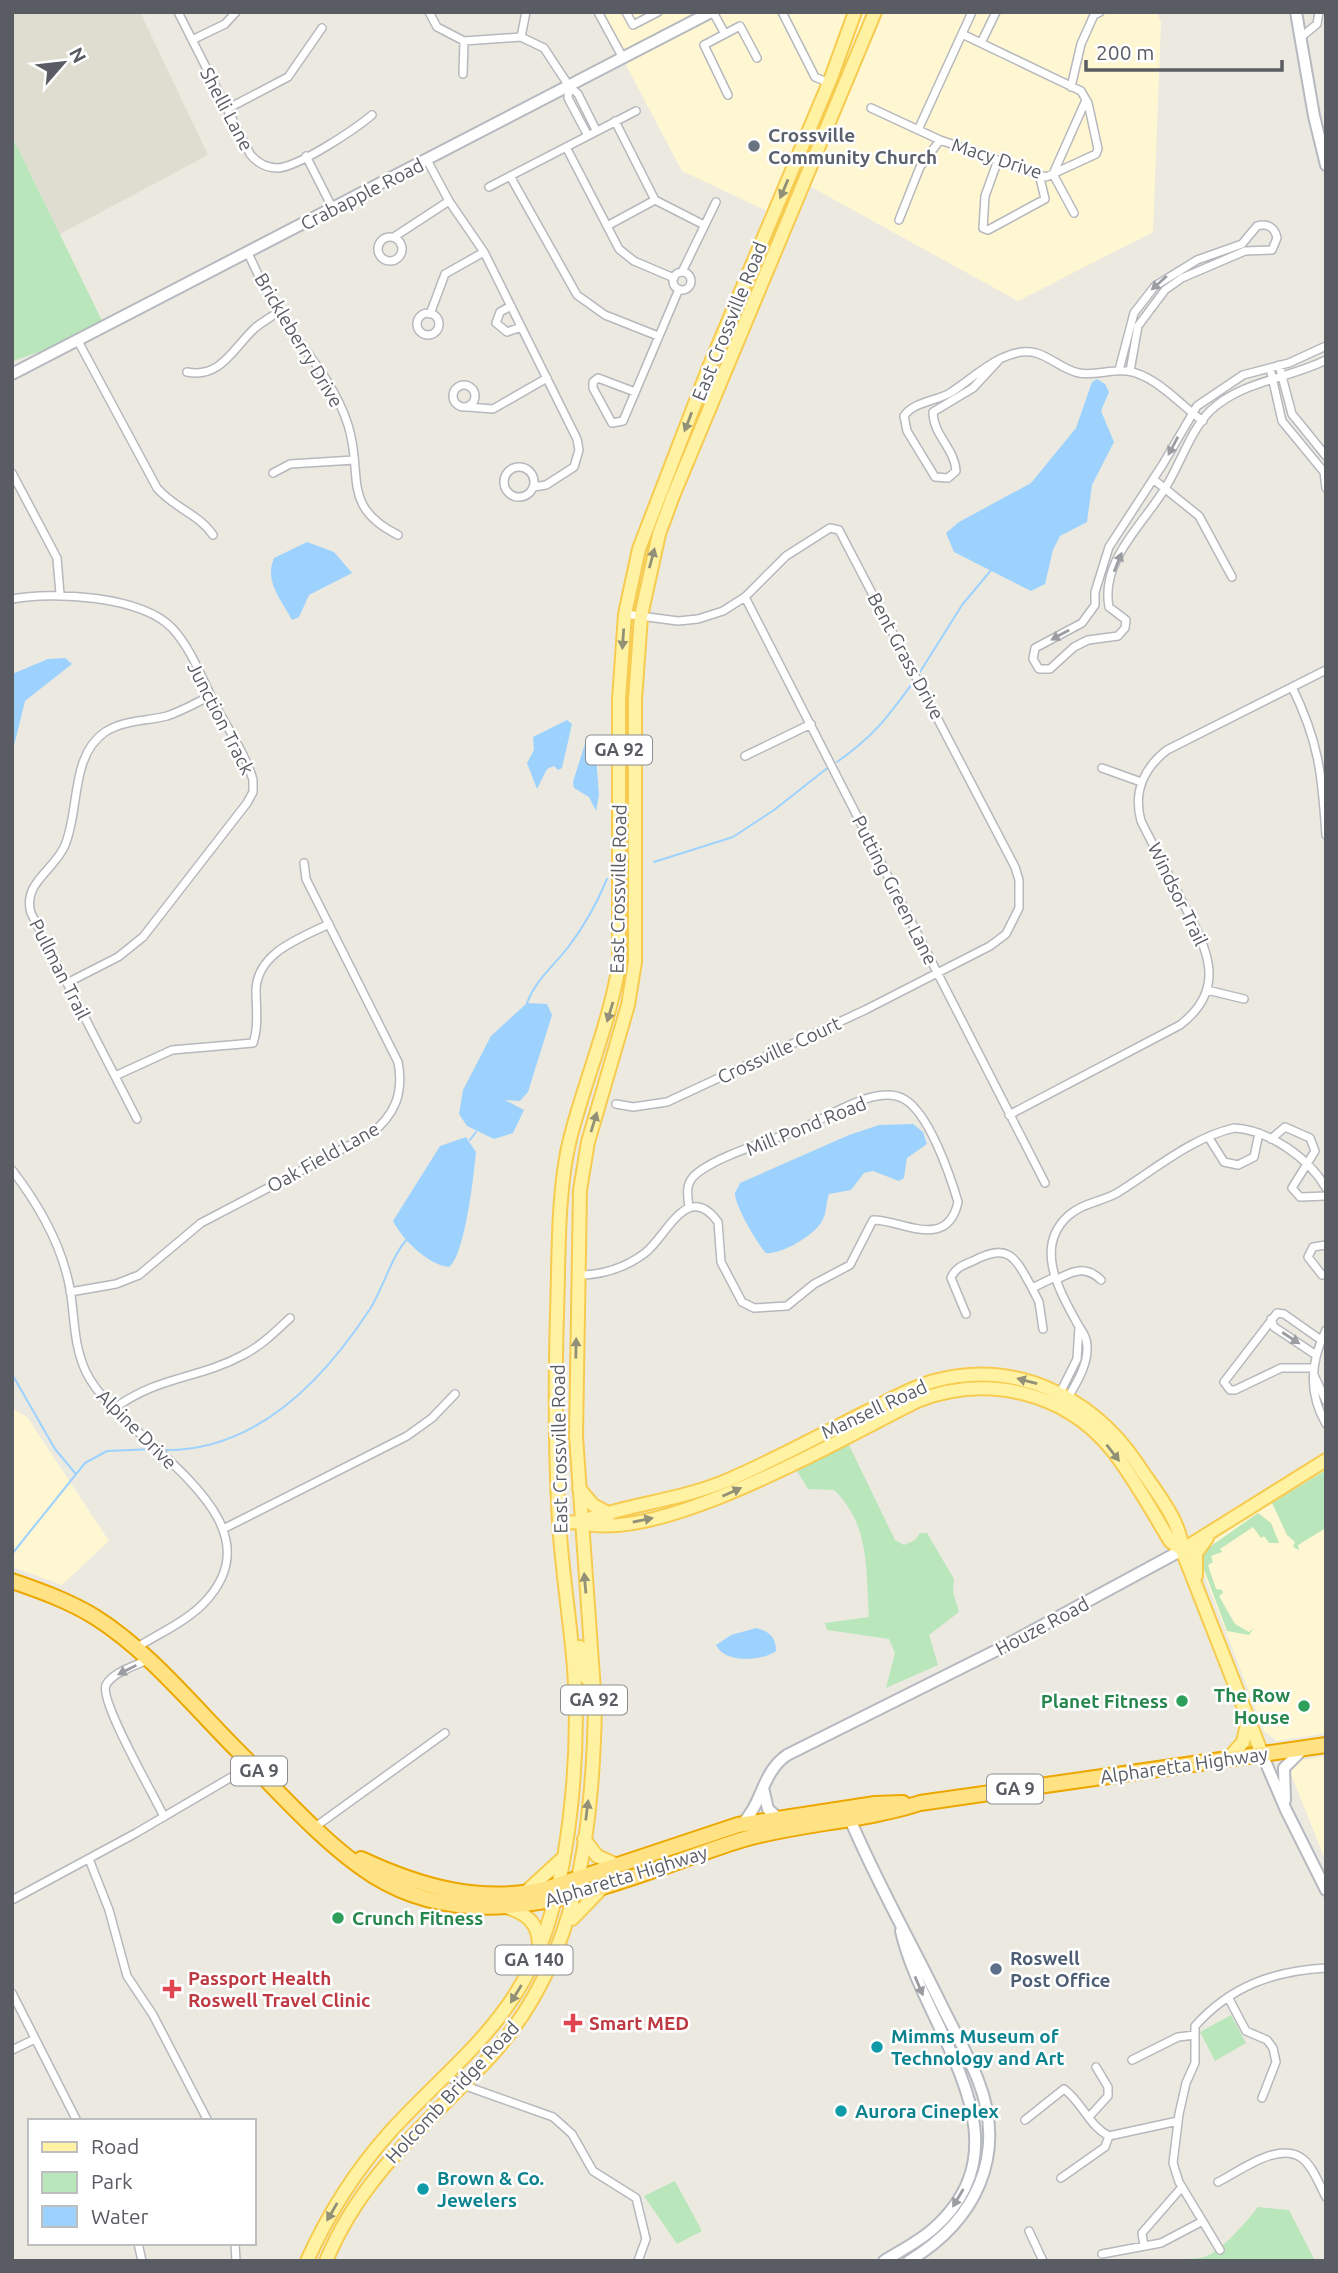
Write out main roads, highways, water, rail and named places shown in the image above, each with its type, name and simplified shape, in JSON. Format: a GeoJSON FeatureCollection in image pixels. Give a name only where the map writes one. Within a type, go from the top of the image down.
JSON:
{"type":"FeatureCollection","features":[{"type":"Feature","properties":{"kind":"highway","name":"Alpharetta Highway"},"geometry":{"type":"LineString","coordinates":[[12,1581],[81,1609],[135,1649],[315,1827],[383,1881],[411,1894],[444,1902],[506,1907],[555,1900],[755,1836],[848,1813]]}},
{"type":"Feature","properties":{"kind":"highway","name":"Alpharetta Highway"},"geometry":{"type":"LineString","coordinates":[[344,1852],[403,1877],[462,1893],[523,1893],[558,1885],[741,1825],[778,1818],[848,1813],[1326,1745]]}},
{"type":"Feature","properties":{"kind":"highway"},"geometry":{"type":"LineString","coordinates":[[383,1881],[403,1877]]}},
{"type":"Feature","properties":{"kind":"main road","name":"East Crossville Road"},"geometry":{"type":"LineString","coordinates":[[558,1885],[563,1858],[575,1717],[559,1523],[557,1315],[564,1171],[570,1140],[613,1002],[619,965],[619,699],[625,614],[639,549],[694,406],[829,83],[855,12]]}},
{"type":"Feature","properties":{"kind":"main road","name":"East Crossville Road"},"geometry":{"type":"LineString","coordinates":[[579,1878],[594,1750],[594,1687],[580,1522],[575,1416],[580,1190],[588,1142],[628,1005],[635,962],[635,700],[641,616],[659,534],[673,496],[875,12]]}},
{"type":"Feature","properties":{"kind":"main road","name":"Mansell Road"},"geometry":{"type":"LineString","coordinates":[[559,1523],[580,1522],[594,1527],[716,1485],[934,1381],[969,1382],[1016,1378],[1063,1399],[1102,1421],[1123,1444],[1182,1538],[1182,1550],[1262,1754]]}},
{"type":"Feature","properties":{"kind":"main road","name":"Mansell Road"},"geometry":{"type":"LineString","coordinates":[[1063,1399],[1112,1450],[1170,1541],[1182,1550]]}},
{"type":"Feature","properties":{"kind":"main road","name":"Houze Road"},"geometry":{"type":"LineString","coordinates":[[1182,1550],[1326,1460]]}},
{"type":"Feature","properties":{"kind":"main road"},"geometry":{"type":"LineString","coordinates":[[578,1485],[608,1520],[592,1537],[583,1558]]}},
{"type":"Feature","properties":{"kind":"main road"},"geometry":{"type":"LineString","coordinates":[[1176,1526],[1186,1532],[1215,1530]]}},
{"type":"Feature","properties":{"kind":"main road"},"geometry":{"type":"LineString","coordinates":[[1196,1583],[1196,1553],[1215,1530]]}},
{"type":"Feature","properties":{"kind":"main road"},"geometry":{"type":"LineString","coordinates":[[567,1596],[575,1615],[584,1675],[594,1687]]}},
{"type":"Feature","properties":{"kind":"main road"},"geometry":{"type":"LineString","coordinates":[[1228,1759],[1244,1741],[1248,1717]]}},
{"type":"Feature","properties":{"kind":"main road"},"geometry":{"type":"LineString","coordinates":[[584,1839],[597,1856],[617,1865]]}},
{"type":"Feature","properties":{"kind":"main road"},"geometry":{"type":"LineString","coordinates":[[523,1893],[542,1880],[563,1858]]}},
{"type":"Feature","properties":{"kind":"main road","name":"Holcomb Bridge Road"},"geometry":{"type":"LineString","coordinates":[[330,2258],[349,2215],[382,2167],[500,2046],[528,2008],[549,1971],[568,1925],[579,1878]]}},
{"type":"Feature","properties":{"kind":"main road","name":"Holcomb Bridge Road"},"geometry":{"type":"LineString","coordinates":[[307,2261],[336,2204],[367,2160],[498,2021],[539,1949],[558,1885]]}},
{"type":"Feature","properties":{"kind":"main road","name":"GA 140"},"geometry":{"type":"LineString","coordinates":[[568,1925],[604,1886]]}},
{"type":"Feature","properties":{"kind":"main road"},"geometry":{"type":"LineString","coordinates":[[506,1907],[523,1913],[534,1923],[539,1949]]}},
{"type":"Feature","properties":{"kind":"water"},"geometry":{"type":"Polygon","coordinates":[[[1097,379],[1105,384],[1109,392],[1101,411],[1114,442],[1092,485],[1087,522],[1060,536],[1053,550],[1045,584],[1031,591],[954,552],[946,533],[959,522],[1031,483],[1076,428],[1092,382],[1097,379]]]}},
{"type":"Feature","properties":{"kind":"water"},"geometry":{"type":"Polygon","coordinates":[[[307,542],[334,552],[352,573],[309,595],[299,617],[292,620],[272,583],[271,567],[274,558],[307,542]]]}},
{"type":"Feature","properties":{"kind":"water"},"geometry":{"type":"Polygon","coordinates":[[[65,658],[72,664],[25,701],[12,754],[12,674],[48,659],[65,658]]]}},
{"type":"Feature","properties":{"kind":"water"},"geometry":{"type":"Polygon","coordinates":[[[567,720],[572,724],[562,768],[558,770],[554,766],[547,769],[537,789],[527,763],[534,750],[533,737],[567,720]]]}},
{"type":"Feature","properties":{"kind":"water"},"geometry":{"type":"Polygon","coordinates":[[[587,737],[595,743],[599,795],[596,811],[589,797],[574,788],[573,782],[587,737]]]}},
{"type":"Feature","properties":{"kind":"water"},"geometry":{"type":"Polygon","coordinates":[[[527,1003],[547,1004],[552,1015],[528,1092],[520,1101],[505,1100],[524,1110],[513,1133],[494,1139],[467,1126],[459,1114],[463,1090],[491,1036],[527,1003]]]}},
{"type":"Feature","properties":{"kind":"water"},"geometry":{"type":"Polygon","coordinates":[[[913,1124],[923,1132],[927,1144],[907,1158],[904,1178],[899,1181],[873,1171],[864,1173],[851,1190],[829,1194],[824,1218],[805,1238],[780,1251],[766,1253],[738,1206],[735,1193],[740,1183],[849,1135],[879,1125],[913,1124]]]}},
{"type":"Feature","properties":{"kind":"water"},"geometry":{"type":"Polygon","coordinates":[[[466,1137],[476,1152],[473,1178],[460,1247],[449,1267],[424,1256],[403,1236],[393,1221],[440,1146],[466,1137]]]}},
{"type":"Feature","properties":{"kind":"water"},"geometry":{"type":"Polygon","coordinates":[[[756,1628],[771,1635],[776,1651],[753,1659],[743,1659],[727,1655],[716,1645],[731,1635],[756,1628]]]}},
{"type":"Feature","properties":{"kind":"waterway"},"geometry":{"type":"LineString","coordinates":[[920,672],[962,605],[992,569]]}},
{"type":"Feature","properties":{"kind":"waterway"},"geometry":{"type":"LineString","coordinates":[[837,762],[879,726],[914,681]]}},
{"type":"Feature","properties":{"kind":"waterway"},"geometry":{"type":"LineString","coordinates":[[654,862],[733,837],[774,810],[830,766]]}},
{"type":"Feature","properties":{"kind":"waterway"},"geometry":{"type":"LineString","coordinates":[[527,1003],[540,980],[580,930],[607,879]]}},
{"type":"Feature","properties":{"kind":"waterway"},"geometry":{"type":"LineString","coordinates":[[470,1140],[476,1132]]}},
{"type":"Feature","properties":{"kind":"waterway"},"geometry":{"type":"LineString","coordinates":[[163,1450],[196,1447],[228,1439],[257,1425],[308,1386],[331,1362],[370,1309],[396,1255],[407,1239]]}},
{"type":"Feature","properties":{"kind":"waterway"},"geometry":{"type":"LineString","coordinates":[[12,1374],[55,1449],[75,1473]]}},
{"type":"Feature","properties":{"kind":"waterway"},"geometry":{"type":"LineString","coordinates":[[12,1554],[85,1463],[107,1451],[154,1449]]}},
{"type":"Feature","properties":{"kind":"place","name":"Crossville Community Church"},"geometry":{"type":"Point","coordinates":[754,146]}},
{"type":"Feature","properties":{"kind":"place","name":"Planet Fitness"},"geometry":{"type":"Point","coordinates":[1182,1701]}},
{"type":"Feature","properties":{"kind":"place","name":"The Row House"},"geometry":{"type":"Point","coordinates":[1304,1706]}},
{"type":"Feature","properties":{"kind":"place","name":"Crunch Fitness"},"geometry":{"type":"Point","coordinates":[338,1918]}},
{"type":"Feature","properties":{"kind":"place","name":"Roswell Post Office"},"geometry":{"type":"Point","coordinates":[996,1969]}},
{"type":"Feature","properties":{"kind":"place","name":"Passport Health Roswell Travel Clinic"},"geometry":{"type":"Point","coordinates":[172,1989]}},
{"type":"Feature","properties":{"kind":"place","name":"Smart MED"},"geometry":{"type":"Point","coordinates":[573,2023]}},
{"type":"Feature","properties":{"kind":"place","name":"Mimms Museum of Technology and Art"},"geometry":{"type":"Point","coordinates":[877,2047]}},
{"type":"Feature","properties":{"kind":"place","name":"Aurora Cineplex"},"geometry":{"type":"Point","coordinates":[841,2111]}},
{"type":"Feature","properties":{"kind":"place","name":"Brown & Co. Jewelers"},"geometry":{"type":"Point","coordinates":[423,2189]}}]}
